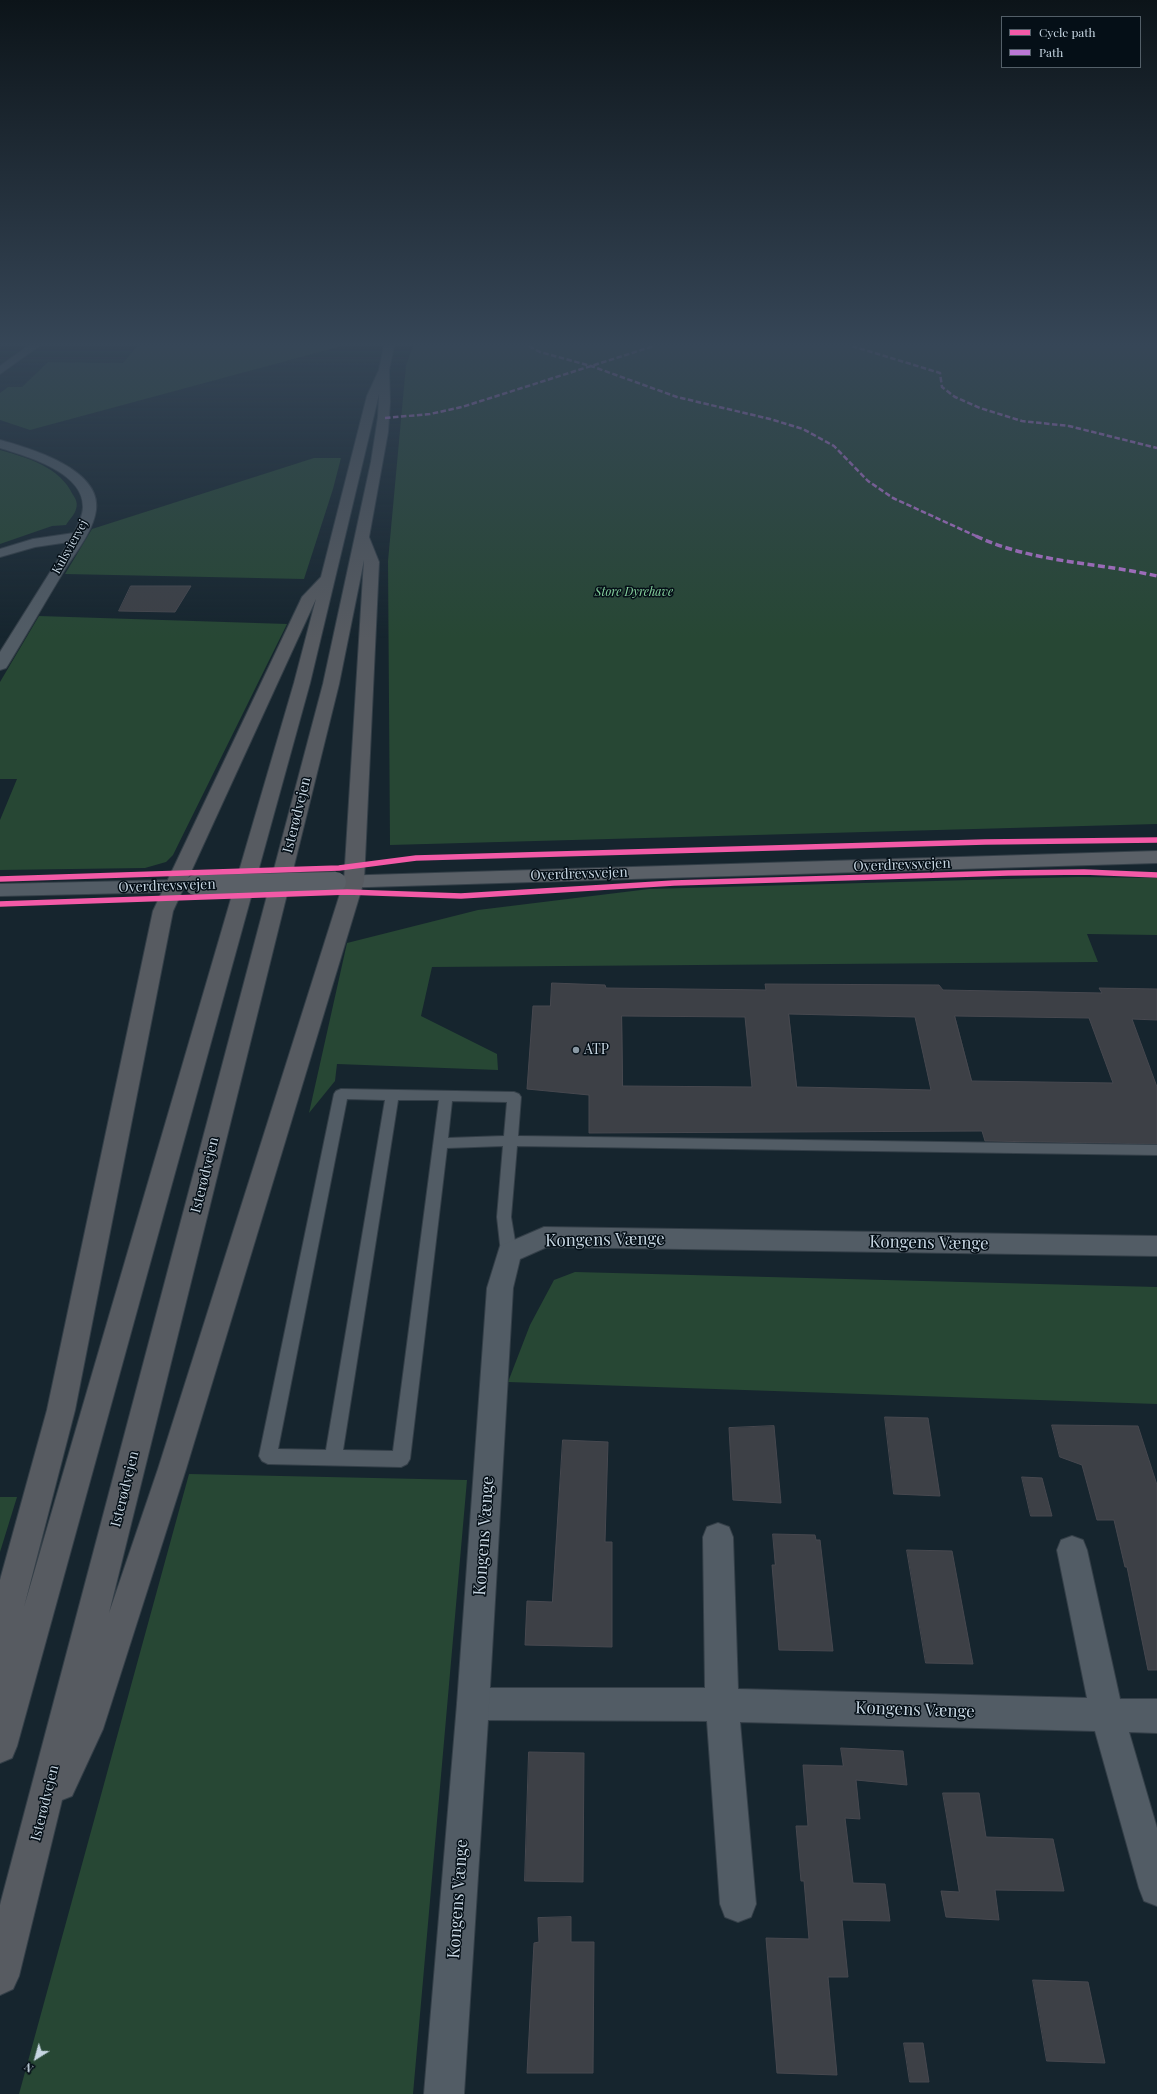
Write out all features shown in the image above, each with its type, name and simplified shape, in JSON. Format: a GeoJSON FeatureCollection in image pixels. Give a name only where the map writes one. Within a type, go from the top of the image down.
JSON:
{"type":"FeatureCollection","features":[{"type":"Feature","properties":{"kind":"highway","name":"Isterødvejen"},"geometry":{"type":"LineString","coordinates":[[0,1746],[302,683],[330,576],[362,444]]}},
{"type":"Feature","properties":{"kind":"highway","name":"Isterødvejen"},"geometry":{"type":"LineString","coordinates":[[0,1976],[330,684],[380,444]]}},
{"type":"Feature","properties":{"kind":"highway"},"geometry":{"type":"LineString","coordinates":[[38,1832],[88,1722],[174,1462],[345,882],[372,562],[362,536]]}},
{"type":"Feature","properties":{"kind":"highway"},"geometry":{"type":"LineString","coordinates":[[0,1673],[6,1619],[61,1410],[138,1026],[164,911],[184,886],[252,721],[309,597],[330,576]]}},
{"type":"Feature","properties":{"kind":"main road","name":"Overdrevsvejen"},"geometry":{"type":"LineString","coordinates":[[184,886],[1157,857]]}},
{"type":"Feature","properties":{"kind":"street","name":"Kulsviervej"},"geometry":{"type":"LineString","coordinates":[[0,444],[53,463],[70,473],[82,486],[89,499],[89,511],[78,536],[0,665]]}},
{"type":"Feature","properties":{"kind":"street"},"geometry":{"type":"LineString","coordinates":[[0,554],[33,542],[78,536]]}},
{"type":"Feature","properties":{"kind":"street","name":"Overdrevsvejen"},"geometry":{"type":"LineString","coordinates":[[0,890],[184,886]]}},
{"type":"Feature","properties":{"kind":"street","name":"Kongens Vænge"},"geometry":{"type":"LineString","coordinates":[[444,2094],[473,1704],[500,1288],[509,1253],[544,1237],[1157,1246]]}},
{"type":"Feature","properties":{"kind":"street"},"geometry":{"type":"LineString","coordinates":[[718,1537],[722,1705],[738,1904]]}},
{"type":"Feature","properties":{"kind":"street"},"geometry":{"type":"LineString","coordinates":[[1072,1550],[1107,1715],[1157,1888]]}},
{"type":"Feature","properties":{"kind":"street","name":"Kongens Vænge"},"geometry":{"type":"LineString","coordinates":[[473,1704],[722,1705],[1157,1716]]}},
{"type":"Feature","properties":{"kind":"lane"},"geometry":{"type":"LineString","coordinates":[[446,1096],[401,1459],[268,1456],[341,1094],[514,1097],[504,1218],[509,1253]]}},
{"type":"Feature","properties":{"kind":"lane"},"geometry":{"type":"LineString","coordinates":[[333,1457],[392,1095]]}},
{"type":"Feature","properties":{"kind":"lane"},"geometry":{"type":"LineString","coordinates":[[441,1143],[511,1141],[1157,1150]]}},
{"type":"Feature","properties":{"kind":"green space","name":"Store Dyrehave"},"geometry":{"type":"Polygon","coordinates":[[[399,444],[1157,444],[1157,824],[390,845],[388,561],[399,444]]]}},
{"type":"Feature","properties":{"kind":"green space"},"geometry":{"type":"Polygon","coordinates":[[[0,450],[32,460],[60,477],[75,498],[77,505],[74,513],[66,525],[52,526],[0,544],[0,450]]]}},
{"type":"Feature","properties":{"kind":"green space"},"geometry":{"type":"Polygon","coordinates":[[[314,458],[341,458],[333,489],[304,579],[65,574],[92,529],[314,458]]]}},
{"type":"Feature","properties":{"kind":"green space"},"geometry":{"type":"Polygon","coordinates":[[[39,616],[287,624],[173,855],[166,862],[145,868],[0,870],[0,820],[17,779],[0,779],[0,682],[39,616]]]}},
{"type":"Feature","properties":{"kind":"green space"},"geometry":{"type":"Polygon","coordinates":[[[1078,877],[1157,878],[1157,935],[1087,934],[1098,962],[432,967],[421,1016],[497,1054],[498,1070],[337,1064],[335,1081],[309,1113],[347,943],[478,910],[649,889],[1078,877]]]}},
{"type":"Feature","properties":{"kind":"green space"},"geometry":{"type":"Polygon","coordinates":[[[575,1272],[1157,1287],[1157,1404],[508,1382],[530,1325],[554,1280],[575,1272]]]}},
{"type":"Feature","properties":{"kind":"green space"},"geometry":{"type":"Polygon","coordinates":[[[189,1474],[467,1480],[413,2094],[19,2094],[189,1474]]]}},
{"type":"Feature","properties":{"kind":"green space"},"geometry":{"type":"Polygon","coordinates":[[[0,1497],[17,1497],[0,1552],[0,1497]]]}},
{"type":"Feature","properties":{"kind":"building"},"geometry":{"type":"Polygon","coordinates":[[[131,586],[191,586],[175,612],[119,611],[131,586]]]}},
{"type":"Feature","properties":{"kind":"building","name":"ATP"},"geometry":{"type":"Polygon","coordinates":[[[552,983],[605,985],[606,988],[766,990],[765,984],[939,985],[943,990],[1102,993],[1099,988],[1157,989],[1157,1020],[1132,1019],[1157,1087],[1157,1144],[985,1141],[982,1131],[589,1133],[589,1095],[527,1089],[533,1006],[550,1006],[552,983]],[[789,1014],[797,1087],[931,1090],[915,1017],[789,1014]],[[622,1016],[623,1086],[752,1087],[745,1017],[622,1016]],[[955,1016],[972,1081],[1113,1083],[1089,1018],[955,1016]]]}},
{"type":"Feature","properties":{"kind":"building"},"geometry":{"type":"Polygon","coordinates":[[[885,1417],[928,1418],[940,1496],[894,1494],[885,1417]]]}},
{"type":"Feature","properties":{"kind":"building"},"geometry":{"type":"Polygon","coordinates":[[[1052,1425],[1138,1426],[1157,1485],[1157,1670],[1148,1670],[1127,1567],[1125,1567],[1114,1520],[1097,1520],[1082,1465],[1060,1457],[1052,1425]]]}},
{"type":"Feature","properties":{"kind":"building"},"geometry":{"type":"Polygon","coordinates":[[[774,1426],[781,1503],[733,1500],[729,1428],[774,1426]]]}},
{"type":"Feature","properties":{"kind":"building"},"geometry":{"type":"Polygon","coordinates":[[[563,1440],[608,1442],[605,1542],[612,1542],[612,1647],[525,1645],[527,1601],[552,1602],[563,1440]]]}},
{"type":"Feature","properties":{"kind":"building"},"geometry":{"type":"Polygon","coordinates":[[[1022,1477],[1042,1478],[1052,1516],[1031,1516],[1022,1477]]]}},
{"type":"Feature","properties":{"kind":"building"},"geometry":{"type":"Polygon","coordinates":[[[773,1534],[815,1535],[816,1540],[820,1540],[833,1651],[779,1650],[772,1565],[775,1565],[773,1534]]]}},
{"type":"Feature","properties":{"kind":"building"},"geometry":{"type":"Polygon","coordinates":[[[907,1550],[952,1551],[973,1664],[926,1663],[907,1550]]]}},
{"type":"Feature","properties":{"kind":"building"},"geometry":{"type":"Polygon","coordinates":[[[841,1748],[903,1751],[907,1785],[856,1780],[860,1819],[845,1818],[853,1883],[885,1884],[890,1921],[842,1920],[848,1977],[828,1977],[837,2075],[777,2073],[766,1938],[809,1939],[804,1881],[801,1881],[796,1826],[808,1826],[803,1765],[843,1766],[841,1748]]]}},
{"type":"Feature","properties":{"kind":"building"},"geometry":{"type":"Polygon","coordinates":[[[529,1752],[584,1753],[583,1882],[525,1881],[529,1752]]]}},
{"type":"Feature","properties":{"kind":"building"},"geometry":{"type":"Polygon","coordinates":[[[943,1793],[979,1793],[986,1837],[1053,1839],[1064,1891],[995,1890],[999,1920],[946,1917],[941,1891],[959,1892],[943,1793]]]}},
{"type":"Feature","properties":{"kind":"building"},"geometry":{"type":"Polygon","coordinates":[[[571,1917],[571,1942],[594,1942],[593,2073],[527,2073],[534,1943],[539,1942],[538,1918],[571,1917]]]}},
{"type":"Feature","properties":{"kind":"building"},"geometry":{"type":"Polygon","coordinates":[[[1033,1980],[1088,1982],[1105,2063],[1047,2061],[1033,1980]]]}},
{"type":"Feature","properties":{"kind":"building"},"geometry":{"type":"Polygon","coordinates":[[[904,2043],[923,2043],[929,2082],[910,2082],[904,2043]]]}},
{"type":"Feature","properties":{"kind":"marked path"},"geometry":{"type":"LineString","coordinates":[[830,444],[834,446],[868,481],[893,498],[990,543],[1020,552],[1069,563],[1135,571],[1157,576]]}},
{"type":"Feature","properties":{"kind":"marked path"},"geometry":{"type":"LineString","coordinates":[[1143,444],[1157,448]]}},
{"type":"Feature","properties":{"kind":"cycle path"},"geometry":{"type":"LineString","coordinates":[[0,879],[339,868],[416,858],[985,842],[1157,840]]}},
{"type":"Feature","properties":{"kind":"cycle path"},"geometry":{"type":"LineString","coordinates":[[0,904],[347,892],[461,896],[674,883],[1008,873],[1084,872],[1157,875]]}},
{"type":"Feature","properties":{"kind":"place","name":"ATP"},"geometry":{"type":"Point","coordinates":[576,1050]}}]}
